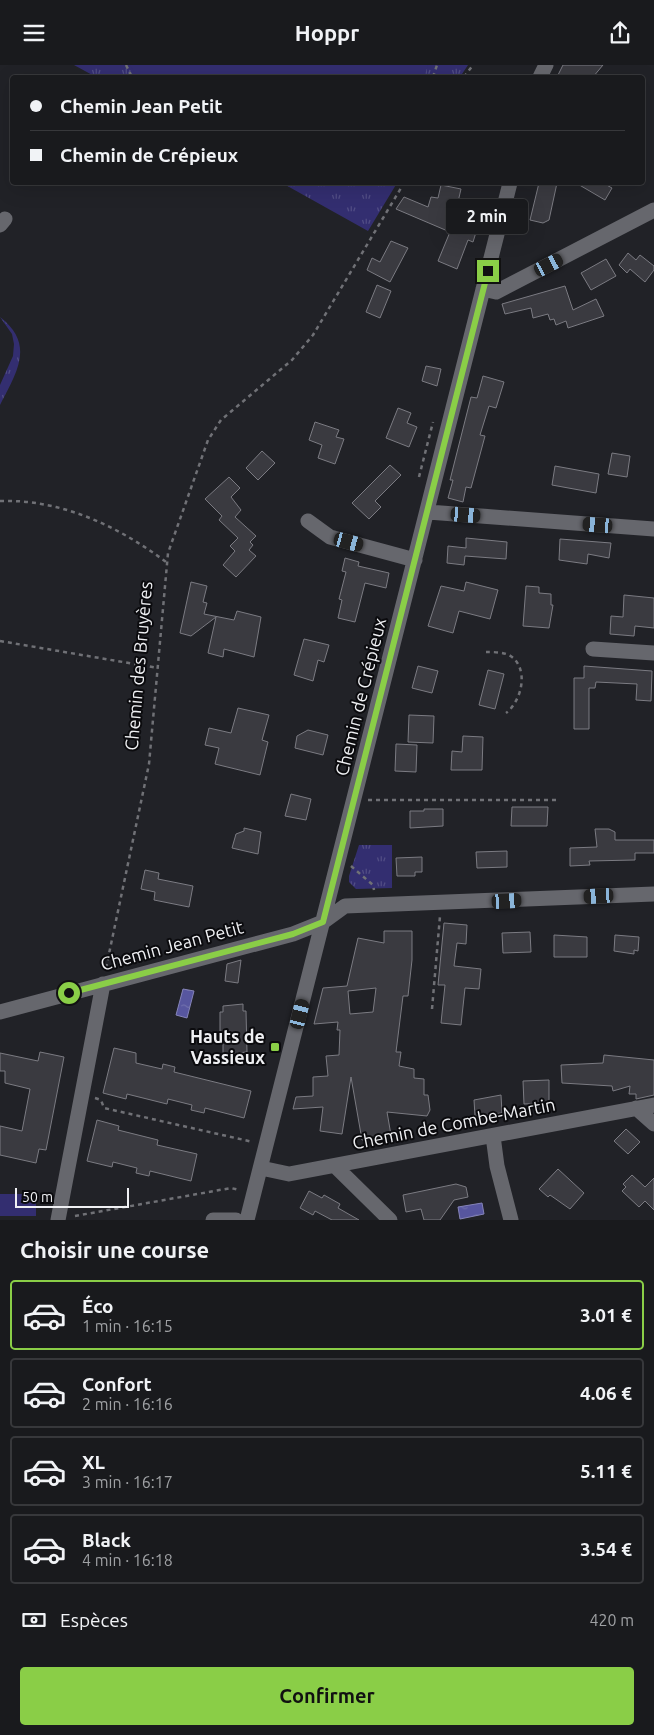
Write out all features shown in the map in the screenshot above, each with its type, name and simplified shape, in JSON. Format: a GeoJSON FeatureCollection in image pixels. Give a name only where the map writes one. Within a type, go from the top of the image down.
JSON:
{"type":"FeatureCollection","features":[{"type":"Feature","properties":{"kind":"street","name":"Chemin de Crépieux"},"geometry":{"type":"LineString","coordinates":[[247,1220],[416,560],[509,185]]}},
{"type":"Feature","properties":{"kind":"street"},"geometry":{"type":"LineString","coordinates":[[483,289],[496,292],[654,210]]}},
{"type":"Feature","properties":{"kind":"street"},"geometry":{"type":"LineString","coordinates":[[428,512],[654,529]]}},
{"type":"Feature","properties":{"kind":"street"},"geometry":{"type":"LineString","coordinates":[[308,521],[330,537],[416,560]]}},
{"type":"Feature","properties":{"kind":"street"},"geometry":{"type":"LineString","coordinates":[[593,649],[654,653]]}},
{"type":"Feature","properties":{"kind":"street","name":"Chemin Jean Petit"},"geometry":{"type":"LineString","coordinates":[[0,1012],[293,934],[323,922],[345,906],[375,907],[654,893]]}},
{"type":"Feature","properties":{"kind":"street"},"geometry":{"type":"LineString","coordinates":[[58,1220],[103,984]]}},
{"type":"Feature","properties":{"kind":"street","name":"Chemin de Combe-Martin"},"geometry":{"type":"LineString","coordinates":[[261,1169],[289,1174],[654,1105]]}},
{"type":"Feature","properties":{"kind":"street"},"geometry":{"type":"LineString","coordinates":[[636,1108],[654,1124]]}},
{"type":"Feature","properties":{"kind":"street"},"geometry":{"type":"LineString","coordinates":[[493,1136],[497,1167],[511,1220]]}},
{"type":"Feature","properties":{"kind":"street"},"geometry":{"type":"LineString","coordinates":[[335,1166],[390,1220]]}},
{"type":"Feature","properties":{"kind":"street"},"geometry":{"type":"LineString","coordinates":[[214,1220],[236,1220]]}},
{"type":"Feature","properties":{"kind":"path","name":"Chemin des Bruyères"},"geometry":{"type":"LineString","coordinates":[[103,984],[149,763],[166,562],[214,430],[230,411],[292,360],[313,335],[403,185]]}},
{"type":"Feature","properties":{"kind":"path"},"geometry":{"type":"LineString","coordinates":[[0,501],[39,502],[76,513],[123,535],[166,562]]}},
{"type":"Feature","properties":{"kind":"path"},"geometry":{"type":"LineString","coordinates":[[0,641],[158,668]]}},
{"type":"Feature","properties":{"kind":"path"},"geometry":{"type":"LineString","coordinates":[[486,652],[509,656],[517,664],[520,673],[521,690],[518,701],[506,713]]}},
{"type":"Feature","properties":{"kind":"path"},"geometry":{"type":"LineString","coordinates":[[354,800],[556,800]]}},
{"type":"Feature","properties":{"kind":"path"},"geometry":{"type":"LineString","coordinates":[[338,863],[352,866],[373,885],[375,907]]}},
{"type":"Feature","properties":{"kind":"path"},"geometry":{"type":"LineString","coordinates":[[432,1009],[441,904]]}},
{"type":"Feature","properties":{"kind":"path"},"geometry":{"type":"LineString","coordinates":[[81,1096],[101,1100],[104,1108],[267,1145]]}},
{"type":"Feature","properties":{"kind":"path"},"geometry":{"type":"LineString","coordinates":[[58,1220],[232,1188],[254,1194]]}},
{"type":"Feature","properties":{"kind":"green space"},"geometry":{"type":"Polygon","coordinates":[[[74,65],[468,65],[461,75],[92,75],[74,65]]]}},
{"type":"Feature","properties":{"kind":"green space"},"geometry":{"type":"Polygon","coordinates":[[[130,65],[428,65],[425,75],[136,75],[130,65]]]}},
{"type":"Feature","properties":{"kind":"green space"},"geometry":{"type":"Polygon","coordinates":[[[286,185],[396,185],[368,231],[286,185]]]}},
{"type":"Feature","properties":{"kind":"green space"},"geometry":{"type":"Polygon","coordinates":[[[0,317],[11,328],[17,338],[20,359],[12,382],[0,405],[0,385],[13,356],[14,344],[12,334],[0,317]]]}},
{"type":"Feature","properties":{"kind":"green space"},"geometry":{"type":"Polygon","coordinates":[[[359,845],[392,845],[392,888],[356,889],[349,882],[349,876],[359,845]]]}},
{"type":"Feature","properties":{"kind":"green space"},"geometry":{"type":"Polygon","coordinates":[[[0,1194],[36,1194],[36,1216],[0,1216],[0,1194]]]}},
{"type":"Feature","properties":{"kind":"water"},"geometry":{"type":"Polygon","coordinates":[[[183,989],[194,991],[187,1018],[176,1015],[183,989]]]}},
{"type":"Feature","properties":{"kind":"water"},"geometry":{"type":"Polygon","coordinates":[[[482,1203],[484,1214],[460,1219],[458,1207],[482,1203]]]}},
{"type":"Feature","properties":{"kind":"building"},"geometry":{"type":"Polygon","coordinates":[[[563,65],[603,65],[595,75],[558,75],[563,65]]]}},
{"type":"Feature","properties":{"kind":"building"},"geometry":{"type":"Polygon","coordinates":[[[441,185],[461,189],[454,219],[477,229],[473,242],[468,240],[457,269],[438,261],[450,232],[396,209],[404,197],[428,207],[431,197],[438,198],[441,185]]]}},
{"type":"Feature","properties":{"kind":"building"},"geometry":{"type":"Polygon","coordinates":[[[539,185],[557,185],[549,220],[543,223],[530,220],[539,185]]]}},
{"type":"Feature","properties":{"kind":"building"},"geometry":{"type":"Polygon","coordinates":[[[579,185],[607,185],[612,188],[605,200],[579,185]]]}},
{"type":"Feature","properties":{"kind":"building"},"geometry":{"type":"Polygon","coordinates":[[[391,241],[408,248],[390,282],[367,270],[372,258],[380,262],[391,241]]]}},
{"type":"Feature","properties":{"kind":"building"},"geometry":{"type":"Polygon","coordinates":[[[628,253],[636,260],[640,255],[654,266],[654,270],[645,282],[630,269],[627,273],[619,265],[628,253]]]}},
{"type":"Feature","properties":{"kind":"building"},"geometry":{"type":"Polygon","coordinates":[[[606,259],[616,276],[591,290],[581,273],[606,259]]]}},
{"type":"Feature","properties":{"kind":"building"},"geometry":{"type":"Polygon","coordinates":[[[377,285],[391,291],[380,318],[366,312],[377,285]]]}},
{"type":"Feature","properties":{"kind":"building"},"geometry":{"type":"Polygon","coordinates":[[[565,286],[573,310],[596,299],[604,316],[568,328],[566,321],[556,325],[554,319],[550,320],[548,314],[533,318],[531,308],[505,314],[502,304],[565,286]]]}},
{"type":"Feature","properties":{"kind":"building"},"geometry":{"type":"Polygon","coordinates":[[[426,366],[441,369],[437,386],[422,381],[426,366]]]}},
{"type":"Feature","properties":{"kind":"building"},"geometry":{"type":"Polygon","coordinates":[[[483,376],[504,382],[496,408],[489,406],[480,435],[485,436],[471,488],[466,487],[463,502],[448,498],[453,480],[450,480],[471,397],[477,398],[483,376]]]}},
{"type":"Feature","properties":{"kind":"building"},"geometry":{"type":"Polygon","coordinates":[[[398,408],[411,413],[407,423],[417,427],[409,447],[386,438],[398,408]]]}},
{"type":"Feature","properties":{"kind":"building"},"geometry":{"type":"Polygon","coordinates":[[[315,422],[339,430],[336,437],[344,439],[335,464],[318,458],[322,445],[309,440],[315,422]]]}},
{"type":"Feature","properties":{"kind":"building"},"geometry":{"type":"Polygon","coordinates":[[[262,451],[275,463],[258,480],[246,468],[262,451]]]}},
{"type":"Feature","properties":{"kind":"building"},"geometry":{"type":"Polygon","coordinates":[[[612,453],[630,456],[627,477],[608,474],[612,453]]]}},
{"type":"Feature","properties":{"kind":"building"},"geometry":{"type":"Polygon","coordinates":[[[390,465],[401,475],[375,501],[381,507],[369,519],[352,503],[390,465]]]}},
{"type":"Feature","properties":{"kind":"building"},"geometry":{"type":"Polygon","coordinates":[[[555,466],[599,474],[596,493],[552,485],[555,466]]]}},
{"type":"Feature","properties":{"kind":"building"},"geometry":{"type":"Polygon","coordinates":[[[229,477],[240,488],[231,497],[241,510],[235,517],[256,536],[250,542],[253,545],[249,550],[256,556],[236,577],[223,565],[235,551],[230,546],[238,538],[219,520],[222,516],[205,499],[229,477]]]}},
{"type":"Feature","properties":{"kind":"building"},"geometry":{"type":"Polygon","coordinates":[[[466,538],[507,542],[506,559],[465,556],[464,565],[447,563],[448,546],[466,548],[466,538]]]}},
{"type":"Feature","properties":{"kind":"building"},"geometry":{"type":"Polygon","coordinates":[[[560,539],[611,543],[609,558],[588,554],[587,564],[559,560],[560,539]]]}},
{"type":"Feature","properties":{"kind":"building"},"geometry":{"type":"Polygon","coordinates":[[[345,558],[359,562],[358,566],[389,573],[386,588],[365,583],[355,622],[338,618],[342,600],[339,599],[346,572],[342,571],[345,558]]]}},
{"type":"Feature","properties":{"kind":"building"},"geometry":{"type":"Polygon","coordinates":[[[191,582],[207,586],[203,602],[207,603],[204,614],[234,620],[237,611],[261,617],[254,657],[224,649],[223,657],[208,653],[216,617],[191,636],[180,633],[191,582]]]}},
{"type":"Feature","properties":{"kind":"building"},"geometry":{"type":"Polygon","coordinates":[[[466,582],[498,590],[490,619],[459,611],[453,633],[428,626],[441,586],[464,591],[466,582]]]}},
{"type":"Feature","properties":{"kind":"building"},"geometry":{"type":"Polygon","coordinates":[[[526,586],[539,587],[539,593],[551,594],[551,605],[553,605],[549,628],[523,626],[526,586]]]}},
{"type":"Feature","properties":{"kind":"building"},"geometry":{"type":"Polygon","coordinates":[[[624,595],[654,598],[654,628],[635,626],[634,636],[610,634],[611,616],[623,617],[624,595]]]}},
{"type":"Feature","properties":{"kind":"building"},"geometry":{"type":"Polygon","coordinates":[[[304,639],[329,645],[324,662],[318,660],[313,681],[294,675],[304,639]]]}},
{"type":"Feature","properties":{"kind":"building"},"geometry":{"type":"Polygon","coordinates":[[[418,666],[438,671],[432,693],[412,688],[418,666]]]}},
{"type":"Feature","properties":{"kind":"building"},"geometry":{"type":"Polygon","coordinates":[[[584,666],[652,671],[651,701],[636,700],[637,684],[596,682],[595,688],[589,688],[589,729],[574,729],[574,678],[584,678],[584,666]]]}},
{"type":"Feature","properties":{"kind":"building"},"geometry":{"type":"Polygon","coordinates":[[[488,670],[504,674],[495,709],[479,705],[488,670]]]}},
{"type":"Feature","properties":{"kind":"building"},"geometry":{"type":"Polygon","coordinates":[[[238,708],[269,715],[262,740],[268,742],[260,775],[215,764],[219,748],[205,745],[209,728],[231,733],[238,708]]]}},
{"type":"Feature","properties":{"kind":"building"},"geometry":{"type":"Polygon","coordinates":[[[409,715],[434,716],[433,743],[408,742],[409,715]]]}},
{"type":"Feature","properties":{"kind":"building"},"geometry":{"type":"Polygon","coordinates":[[[308,730],[328,735],[323,755],[295,748],[297,736],[308,730]]]}},
{"type":"Feature","properties":{"kind":"building"},"geometry":{"type":"Polygon","coordinates":[[[463,736],[483,737],[482,770],[451,770],[452,751],[462,752],[463,736]]]}},
{"type":"Feature","properties":{"kind":"building"},"geometry":{"type":"Polygon","coordinates":[[[396,744],[417,745],[416,772],[395,771],[396,744]]]}},
{"type":"Feature","properties":{"kind":"building"},"geometry":{"type":"Polygon","coordinates":[[[291,794],[311,799],[306,820],[285,816],[291,794]]]}},
{"type":"Feature","properties":{"kind":"building"},"geometry":{"type":"Polygon","coordinates":[[[512,807],[548,807],[547,826],[511,826],[512,807]]]}},
{"type":"Feature","properties":{"kind":"building"},"geometry":{"type":"Polygon","coordinates":[[[424,809],[443,809],[443,826],[410,828],[410,811],[424,811],[424,809]]]}},
{"type":"Feature","properties":{"kind":"building"},"geometry":{"type":"Polygon","coordinates":[[[244,828],[261,832],[258,854],[232,848],[236,834],[244,831],[244,828]]]}},
{"type":"Feature","properties":{"kind":"building"},"geometry":{"type":"Polygon","coordinates":[[[595,829],[609,829],[615,832],[615,840],[654,840],[654,853],[635,853],[635,860],[589,861],[590,865],[570,866],[570,848],[597,847],[595,829]]]}},
{"type":"Feature","properties":{"kind":"building"},"geometry":{"type":"Polygon","coordinates":[[[507,851],[507,867],[477,868],[476,852],[507,851]]]}},
{"type":"Feature","properties":{"kind":"building"},"geometry":{"type":"Polygon","coordinates":[[[422,857],[422,872],[415,872],[415,876],[397,876],[396,858],[422,857]]]}},
{"type":"Feature","properties":{"kind":"building"},"geometry":{"type":"Polygon","coordinates":[[[145,870],[159,873],[158,879],[193,886],[189,907],[154,900],[155,892],[141,889],[145,870]]]}},
{"type":"Feature","properties":{"kind":"building"},"geometry":{"type":"Polygon","coordinates":[[[444,923],[467,925],[466,944],[457,943],[454,966],[481,969],[479,989],[465,988],[461,1025],[441,1023],[445,985],[438,985],[444,923]]]}},
{"type":"Feature","properties":{"kind":"building"},"geometry":{"type":"Polygon","coordinates":[[[384,931],[412,931],[412,960],[408,996],[403,996],[396,1052],[401,1052],[399,1066],[414,1069],[414,1078],[424,1079],[424,1095],[428,1095],[430,1110],[427,1116],[387,1112],[391,1135],[362,1140],[351,1077],[342,1134],[320,1131],[323,1107],[293,1109],[296,1097],[313,1096],[313,1077],[328,1076],[326,1056],[339,1055],[340,1030],[337,1030],[338,1022],[314,1024],[323,988],[347,986],[358,938],[384,943],[384,931]],[[376,988],[348,991],[350,1014],[373,1012],[376,988]]]}},
{"type":"Feature","properties":{"kind":"building"},"geometry":{"type":"Polygon","coordinates":[[[530,932],[531,952],[503,953],[502,933],[530,932]]]}},
{"type":"Feature","properties":{"kind":"building"},"geometry":{"type":"Polygon","coordinates":[[[554,935],[587,937],[587,957],[554,957],[554,935]]]}},
{"type":"Feature","properties":{"kind":"building"},"geometry":{"type":"Polygon","coordinates":[[[615,935],[639,937],[638,951],[634,950],[634,954],[614,951],[615,935]]]}},
{"type":"Feature","properties":{"kind":"building"},"geometry":{"type":"Polygon","coordinates":[[[241,960],[238,983],[225,981],[227,964],[241,960]]]}},
{"type":"Feature","properties":{"kind":"building"},"geometry":{"type":"Polygon","coordinates":[[[243,1004],[243,1011],[246,1011],[247,1052],[237,1053],[237,1056],[223,1057],[223,1032],[220,1032],[220,1012],[223,1012],[223,1006],[243,1004]]]}},
{"type":"Feature","properties":{"kind":"building"},"geometry":{"type":"Polygon","coordinates":[[[114,1048],[136,1053],[136,1063],[162,1069],[163,1064],[175,1067],[174,1072],[251,1091],[244,1118],[205,1108],[204,1113],[191,1110],[192,1105],[168,1099],[167,1104],[127,1094],[126,1099],[103,1093],[114,1048]]]}},
{"type":"Feature","properties":{"kind":"building"},"geometry":{"type":"Polygon","coordinates":[[[40,1052],[64,1057],[46,1150],[39,1149],[36,1163],[0,1155],[0,1126],[22,1131],[30,1089],[5,1083],[5,1071],[0,1071],[0,1053],[38,1061],[40,1052]]]}},
{"type":"Feature","properties":{"kind":"building"},"geometry":{"type":"Polygon","coordinates":[[[604,1055],[654,1060],[654,1095],[636,1099],[636,1094],[629,1094],[630,1086],[613,1091],[612,1086],[562,1083],[561,1065],[603,1063],[604,1055]]]}},
{"type":"Feature","properties":{"kind":"building"},"geometry":{"type":"Polygon","coordinates":[[[549,1080],[549,1103],[524,1104],[523,1081],[549,1080]]]}},
{"type":"Feature","properties":{"kind":"building"},"geometry":{"type":"Polygon","coordinates":[[[501,1095],[502,1113],[475,1116],[474,1100],[501,1095]]]}},
{"type":"Feature","properties":{"kind":"building"},"geometry":{"type":"Polygon","coordinates":[[[97,1120],[119,1126],[118,1130],[158,1140],[157,1145],[197,1154],[191,1181],[150,1171],[149,1176],[136,1173],[137,1168],[113,1162],[112,1167],[87,1161],[97,1120]]]}},
{"type":"Feature","properties":{"kind":"building"},"geometry":{"type":"Polygon","coordinates":[[[626,1129],[640,1142],[628,1154],[614,1141],[626,1129]]]}},
{"type":"Feature","properties":{"kind":"building"},"geometry":{"type":"Polygon","coordinates":[[[558,1169],[584,1193],[570,1209],[550,1195],[548,1197],[539,1189],[558,1169]]]}},
{"type":"Feature","properties":{"kind":"building"},"geometry":{"type":"Polygon","coordinates":[[[632,1175],[645,1187],[654,1178],[654,1210],[645,1201],[639,1207],[622,1191],[626,1187],[623,1184],[632,1175]]]}},
{"type":"Feature","properties":{"kind":"building"},"geometry":{"type":"Polygon","coordinates":[[[456,1184],[466,1187],[468,1197],[454,1200],[440,1220],[424,1220],[421,1209],[406,1212],[403,1195],[456,1184]]]}},
{"type":"Feature","properties":{"kind":"building"},"geometry":{"type":"Polygon","coordinates":[[[309,1191],[322,1198],[324,1195],[340,1204],[338,1208],[359,1220],[332,1220],[315,1211],[313,1215],[300,1208],[309,1191]]]}},
{"type":"Feature","properties":{"kind":"place","name":"Hauts de Vassieux"},"geometry":{"type":"Point","coordinates":[275,1047]}},
{"type":"Feature","properties":{"kind":"route"},"geometry":{"type":"LineString","coordinates":[[69,993],[293,934],[323,922],[488,271]]}}]}
